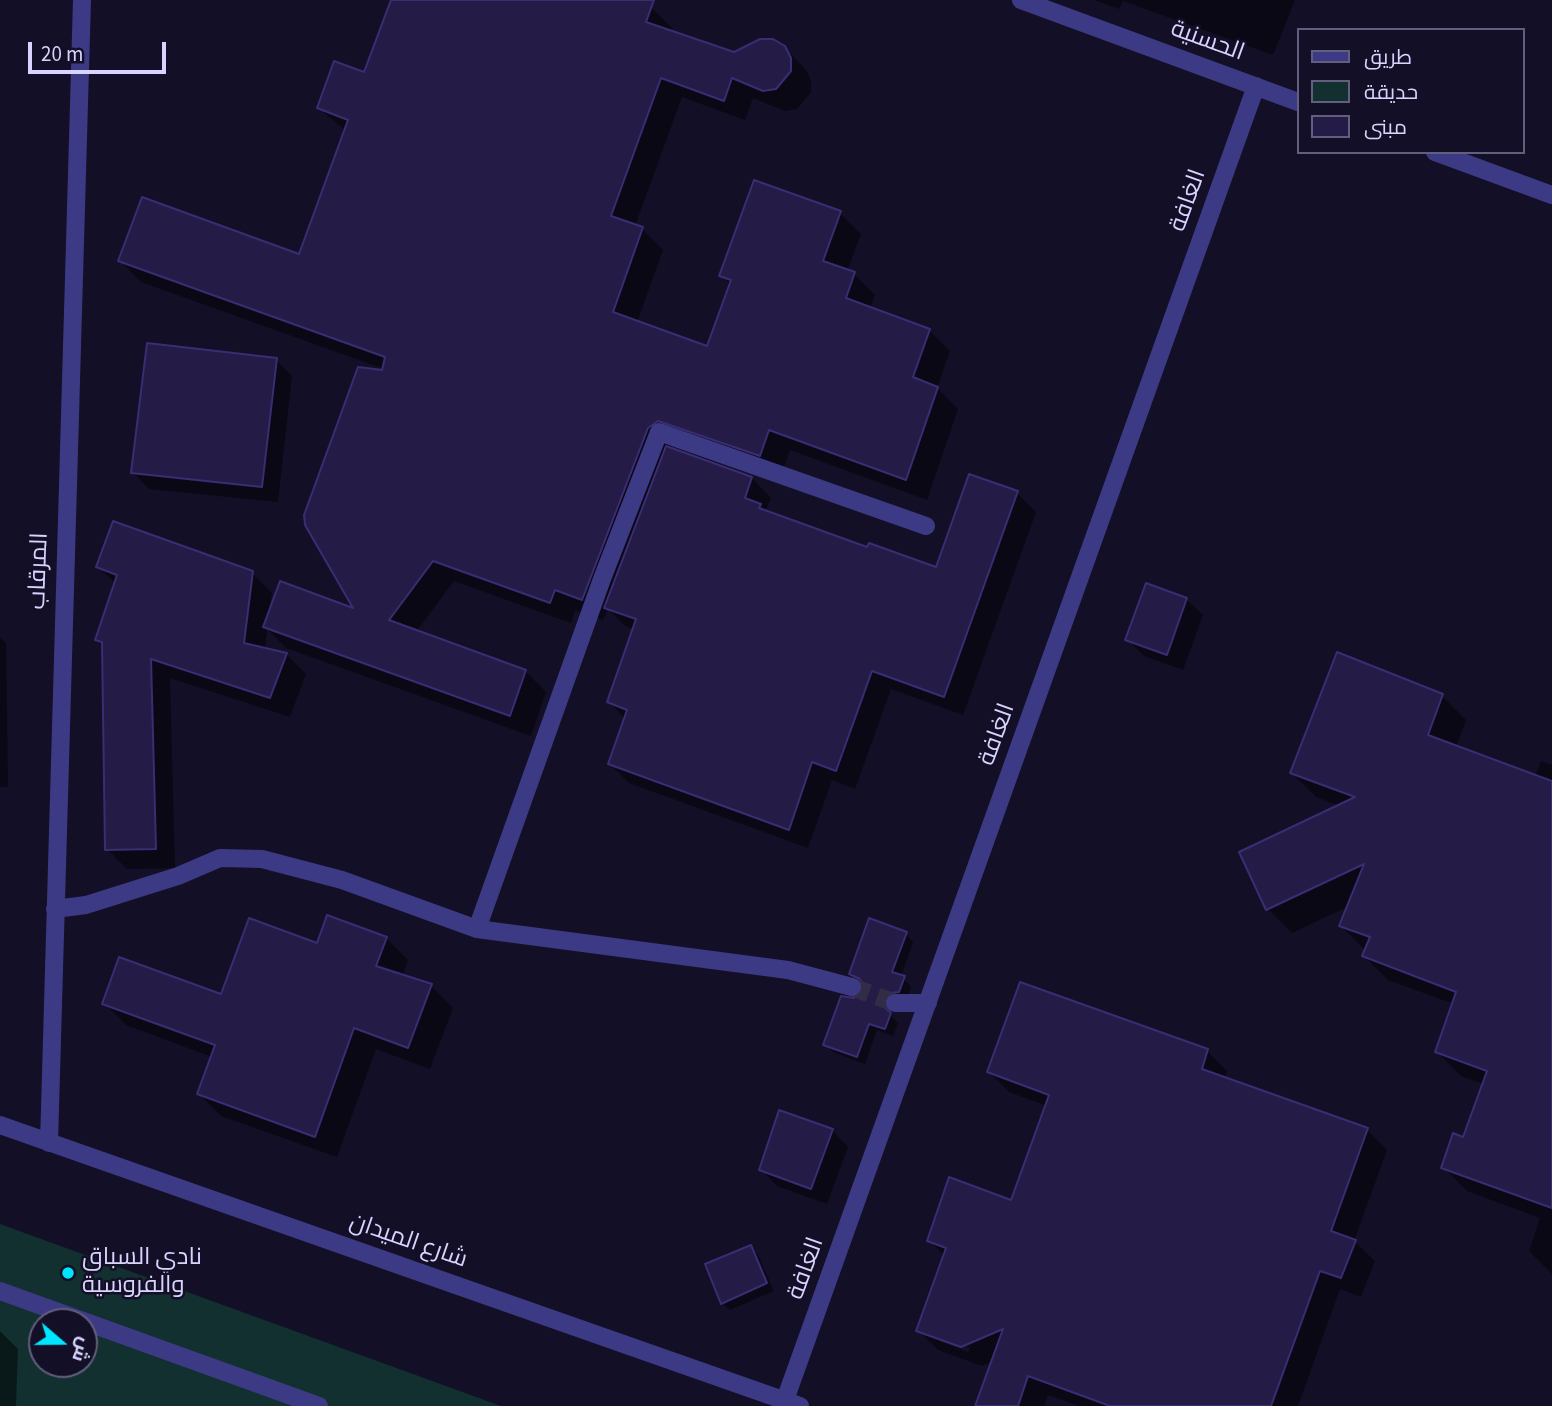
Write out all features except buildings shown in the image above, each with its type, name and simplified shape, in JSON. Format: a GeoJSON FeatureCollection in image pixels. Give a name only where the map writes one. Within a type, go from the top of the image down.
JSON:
{"type":"FeatureCollection","features":[{"type":"Feature","properties":{"kind":"street","name":"المرقاب"},"geometry":{"type":"LineString","coordinates":[[49,1143],[82,0]]}},
{"type":"Feature","properties":{"kind":"street","name":"الحسنية"},"geometry":{"type":"LineString","coordinates":[[1021,0],[1296,101]]}},
{"type":"Feature","properties":{"kind":"street","name":"الغافة"},"geometry":{"type":"LineString","coordinates":[[793,1403],[928,1003],[1256,86]]}},
{"type":"Feature","properties":{"kind":"street"},"geometry":{"type":"LineString","coordinates":[[1440,154],[1552,195]]}},
{"type":"Feature","properties":{"kind":"street"},"geometry":{"type":"LineString","coordinates":[[477,929],[602,579],[659,432],[926,526]]}},
{"type":"Feature","properties":{"kind":"street"},"geometry":{"type":"LineString","coordinates":[[55,909],[86,905],[178,876],[220,858],[262,859],[342,880],[477,929],[788,970],[852,987]]}},
{"type":"Feature","properties":{"kind":"street"},"geometry":{"type":"LineString","coordinates":[[895,1003],[928,1003]]}},
{"type":"Feature","properties":{"kind":"street","name":"شارع الميدان"},"geometry":{"type":"LineString","coordinates":[[0,1125],[793,1403]]}},
{"type":"Feature","properties":{"kind":"street"},"geometry":{"type":"LineString","coordinates":[[0,1291],[319,1406]]}},
{"type":"Feature","properties":{"kind":"green space","name":"نادي السباق والفروسية"},"geometry":{"type":"Polygon","coordinates":[[[0,1224],[501,1406],[0,1406],[0,1224]]]}},
{"type":"Feature","properties":{"kind":"tunnel"},"geometry":{"type":"LineString","coordinates":[[852,987],[895,1003]]}},
{"type":"Feature","properties":{"kind":"place","name":"نادي السباق والفروسية"},"geometry":{"type":"Point","coordinates":[68,1273]}}]}
